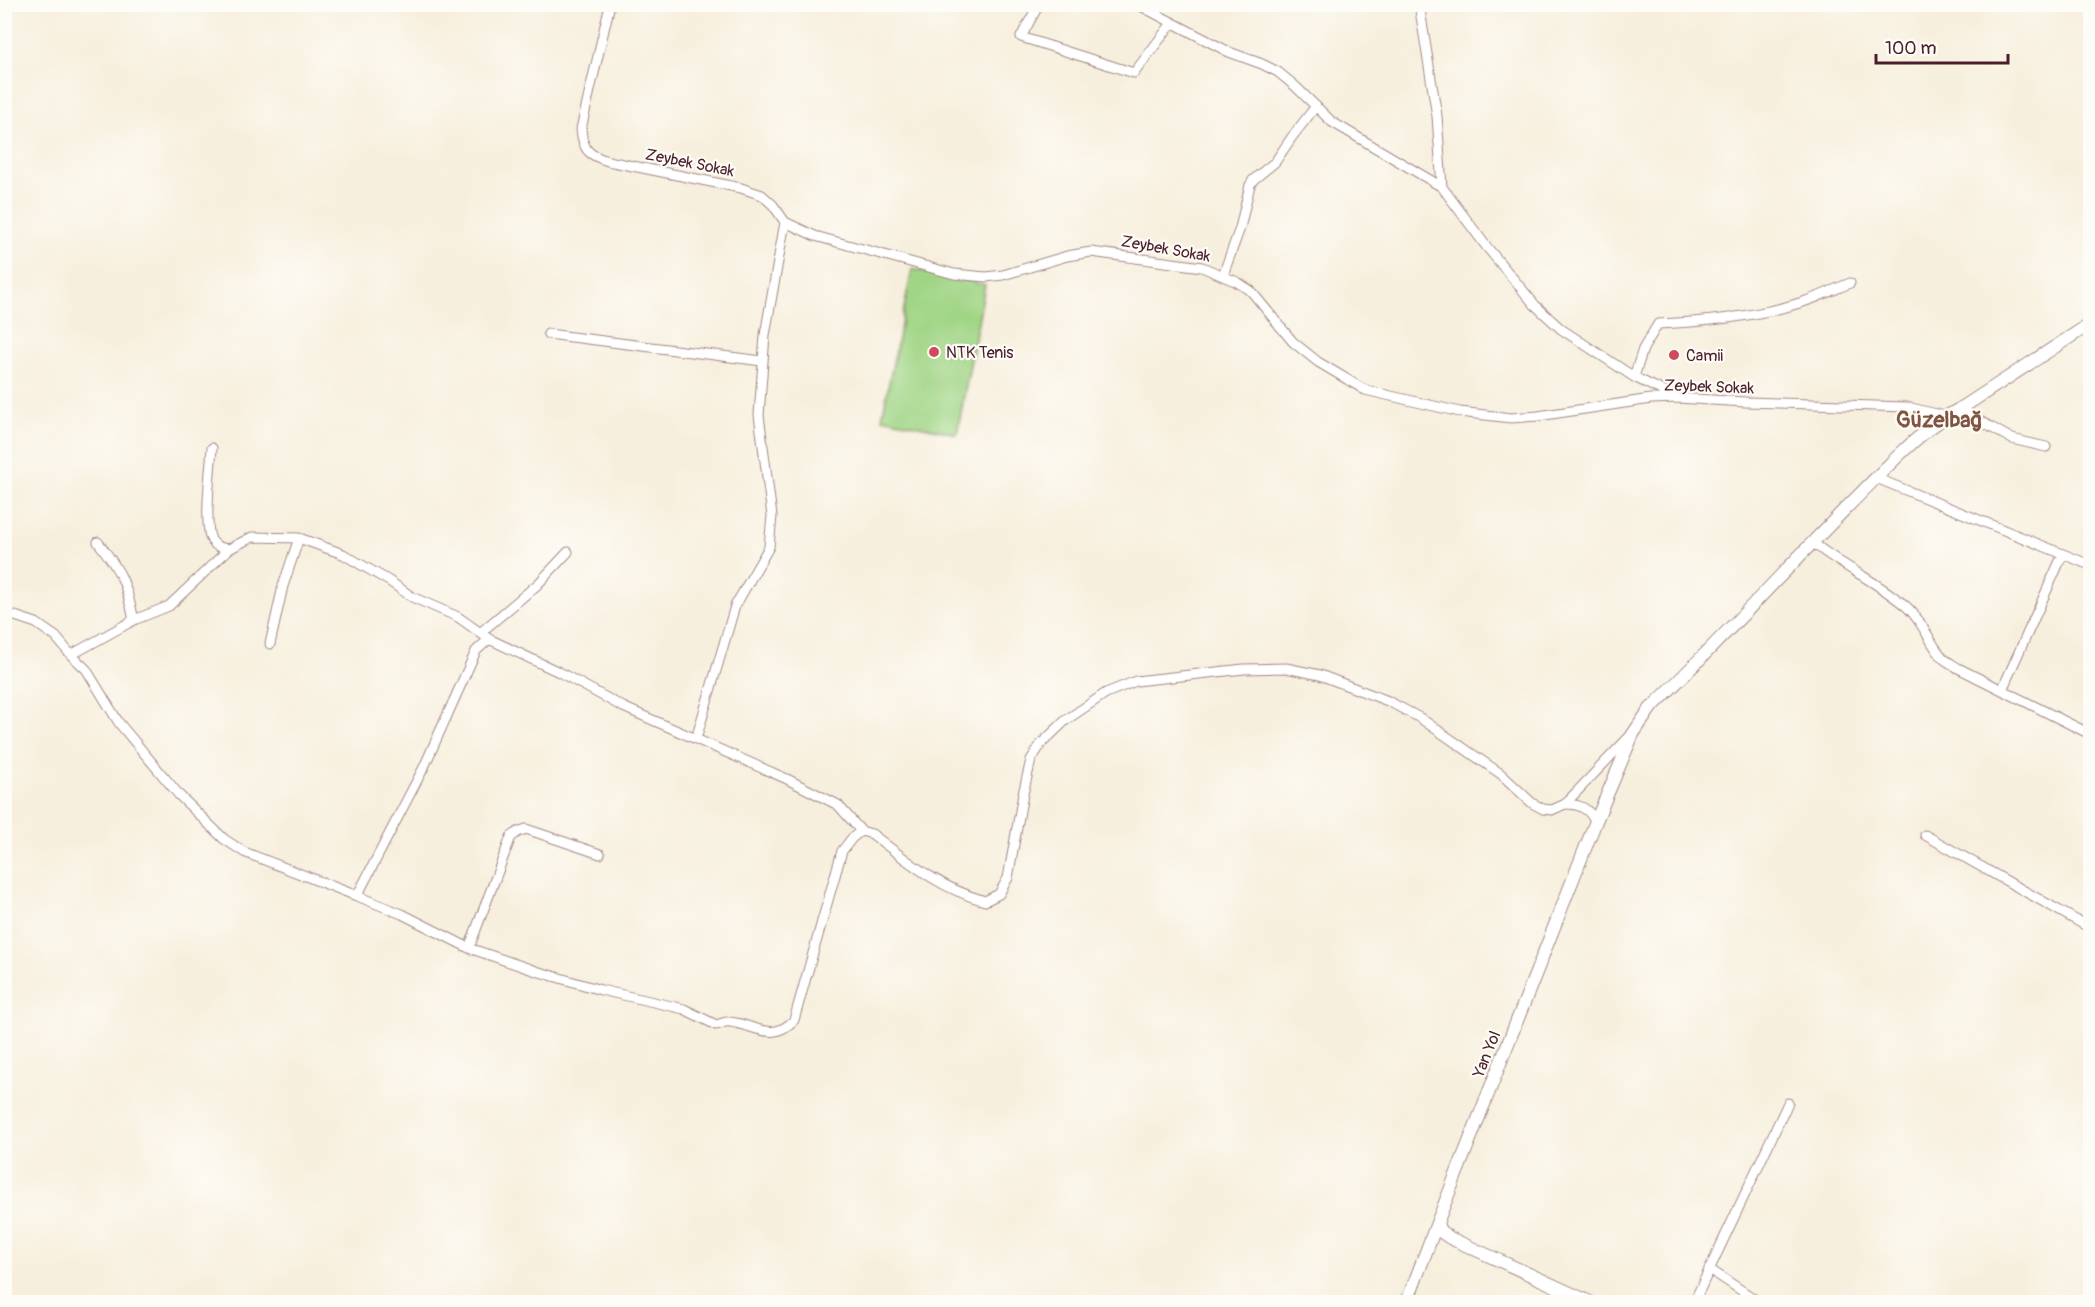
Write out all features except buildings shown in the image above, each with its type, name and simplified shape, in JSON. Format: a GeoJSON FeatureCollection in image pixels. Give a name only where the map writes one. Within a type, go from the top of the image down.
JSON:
{"type":"FeatureCollection","features":[{"type":"Feature","properties":{"kind":"street","name":"Zeybek Sokak"},"geometry":{"type":"LineString","coordinates":[[610,4],[581,129],[582,144],[590,154],[608,161],[762,195],[773,205],[785,222],[815,236],[971,277],[1004,275],[1067,256],[1091,252],[1202,267],[1223,275],[1251,291],[1293,342],[1343,378],[1373,392],[1460,412],[1511,418],[1588,410],[1651,399],[1677,398],[1907,407],[1945,416]]}},
{"type":"Feature","properties":{"kind":"street"},"geometry":{"type":"LineString","coordinates":[[1039,4],[1021,37],[1134,73],[1172,23]]}},
{"type":"Feature","properties":{"kind":"street"},"geometry":{"type":"LineString","coordinates":[[1137,4],[1158,9],[1172,23],[1229,52],[1278,72],[1332,122],[1442,187],[1486,246],[1535,305],[1561,329],[1634,377],[1677,398]]}},
{"type":"Feature","properties":{"kind":"street"},"geometry":{"type":"LineString","coordinates":[[1419,4],[1437,116],[1442,187]]}},
{"type":"Feature","properties":{"kind":"street"},"geometry":{"type":"LineString","coordinates":[[1223,275],[1242,219],[1250,185],[1275,162],[1316,106]]}},
{"type":"Feature","properties":{"kind":"street"},"geometry":{"type":"LineString","coordinates":[[696,739],[735,606],[769,547],[772,516],[759,415],[762,361],[785,222]]}},
{"type":"Feature","properties":{"kind":"street"},"geometry":{"type":"LineString","coordinates":[[1634,377],[1643,349],[1658,324],[1717,321],[1766,312],[1804,302],[1850,283]]}},
{"type":"Feature","properties":{"kind":"street","name":"Yan Yol"},"geometry":{"type":"LineString","coordinates":[[1407,1302],[1596,821],[1633,734],[1650,709],[1876,478],[1945,416],[1963,407],[2091,324]]}},
{"type":"Feature","properties":{"kind":"street"},"geometry":{"type":"LineString","coordinates":[[548,334],[762,361]]}},
{"type":"Feature","properties":{"kind":"street"},"geometry":{"type":"LineString","coordinates":[[1963,407],[1971,416],[2012,439],[2046,447]]}},
{"type":"Feature","properties":{"kind":"street"},"geometry":{"type":"LineString","coordinates":[[212,448],[208,528],[212,541],[218,547],[229,549]]}},
{"type":"Feature","properties":{"kind":"street"},"geometry":{"type":"LineString","coordinates":[[1876,478],[2091,566]]}},
{"type":"Feature","properties":{"kind":"street"},"geometry":{"type":"LineString","coordinates":[[71,655],[134,620],[169,606],[229,549],[252,537],[299,538],[344,554],[389,580],[412,597],[458,617],[489,639],[559,672],[623,707],[787,779],[838,805],[861,831],[872,834],[935,881],[960,894],[985,901],[999,894],[1008,878],[1031,760],[1041,744],[1066,720],[1106,693],[1136,681],[1244,669],[1286,668],[1320,675],[1388,701],[1420,718],[1501,774],[1532,803],[1543,809],[1552,810],[1565,804],[1633,734]]}},
{"type":"Feature","properties":{"kind":"street"},"geometry":{"type":"LineString","coordinates":[[270,644],[283,586],[299,538]]}},
{"type":"Feature","properties":{"kind":"street"},"geometry":{"type":"LineString","coordinates":[[98,542],[115,564],[126,584],[134,620]]}},
{"type":"Feature","properties":{"kind":"street"},"geometry":{"type":"LineString","coordinates":[[1812,542],[1831,558],[1882,589],[1906,607],[1917,617],[1943,657],[1958,668],[2091,734]]}},
{"type":"Feature","properties":{"kind":"street"},"geometry":{"type":"LineString","coordinates":[[480,633],[538,584],[568,552]]}},
{"type":"Feature","properties":{"kind":"street"},"geometry":{"type":"LineString","coordinates":[[2002,690],[2062,554]]}},
{"type":"Feature","properties":{"kind":"street"},"geometry":{"type":"LineString","coordinates":[[4,616],[15,616],[36,623],[56,637],[86,669],[119,723],[178,795],[224,839],[244,852],[402,914],[470,948],[601,990],[684,1009],[716,1025],[729,1022],[774,1033],[786,1029],[794,1020],[842,851],[861,831]]}},
{"type":"Feature","properties":{"kind":"street"},"geometry":{"type":"LineString","coordinates":[[357,896],[424,768],[476,651],[489,639]]}},
{"type":"Feature","properties":{"kind":"street"},"geometry":{"type":"LineString","coordinates":[[1565,804],[1576,804],[1588,810],[1596,821]]}},
{"type":"Feature","properties":{"kind":"street"},"geometry":{"type":"LineString","coordinates":[[470,948],[511,837],[518,831],[526,830],[600,854]]}},
{"type":"Feature","properties":{"kind":"street"},"geometry":{"type":"LineString","coordinates":[[1926,835],[2091,928]]}},
{"type":"Feature","properties":{"kind":"street"},"geometry":{"type":"LineString","coordinates":[[1694,1302],[1788,1103]]}},
{"type":"Feature","properties":{"kind":"street"},"geometry":{"type":"LineString","coordinates":[[1437,1223],[1440,1232],[1450,1238],[1590,1302]]}},
{"type":"Feature","properties":{"kind":"street"},"geometry":{"type":"LineString","coordinates":[[1709,1269],[1759,1302]]}},
{"type":"Feature","properties":{"kind":"green space","name":"NTK Tenis"},"geometry":{"type":"Polygon","coordinates":[[[912,269],[985,285],[957,434],[882,418],[912,269]]]}},
{"type":"Feature","properties":{"kind":"place","name":"NTK Tenis"},"geometry":{"type":"Point","coordinates":[934,352]}},
{"type":"Feature","properties":{"kind":"place","name":"Camii"},"geometry":{"type":"Point","coordinates":[1674,355]}},
{"type":"Feature","properties":{"kind":"district","name":"Güzelbağ"},"geometry":{"type":"Point","coordinates":[1939,419]}}]}
